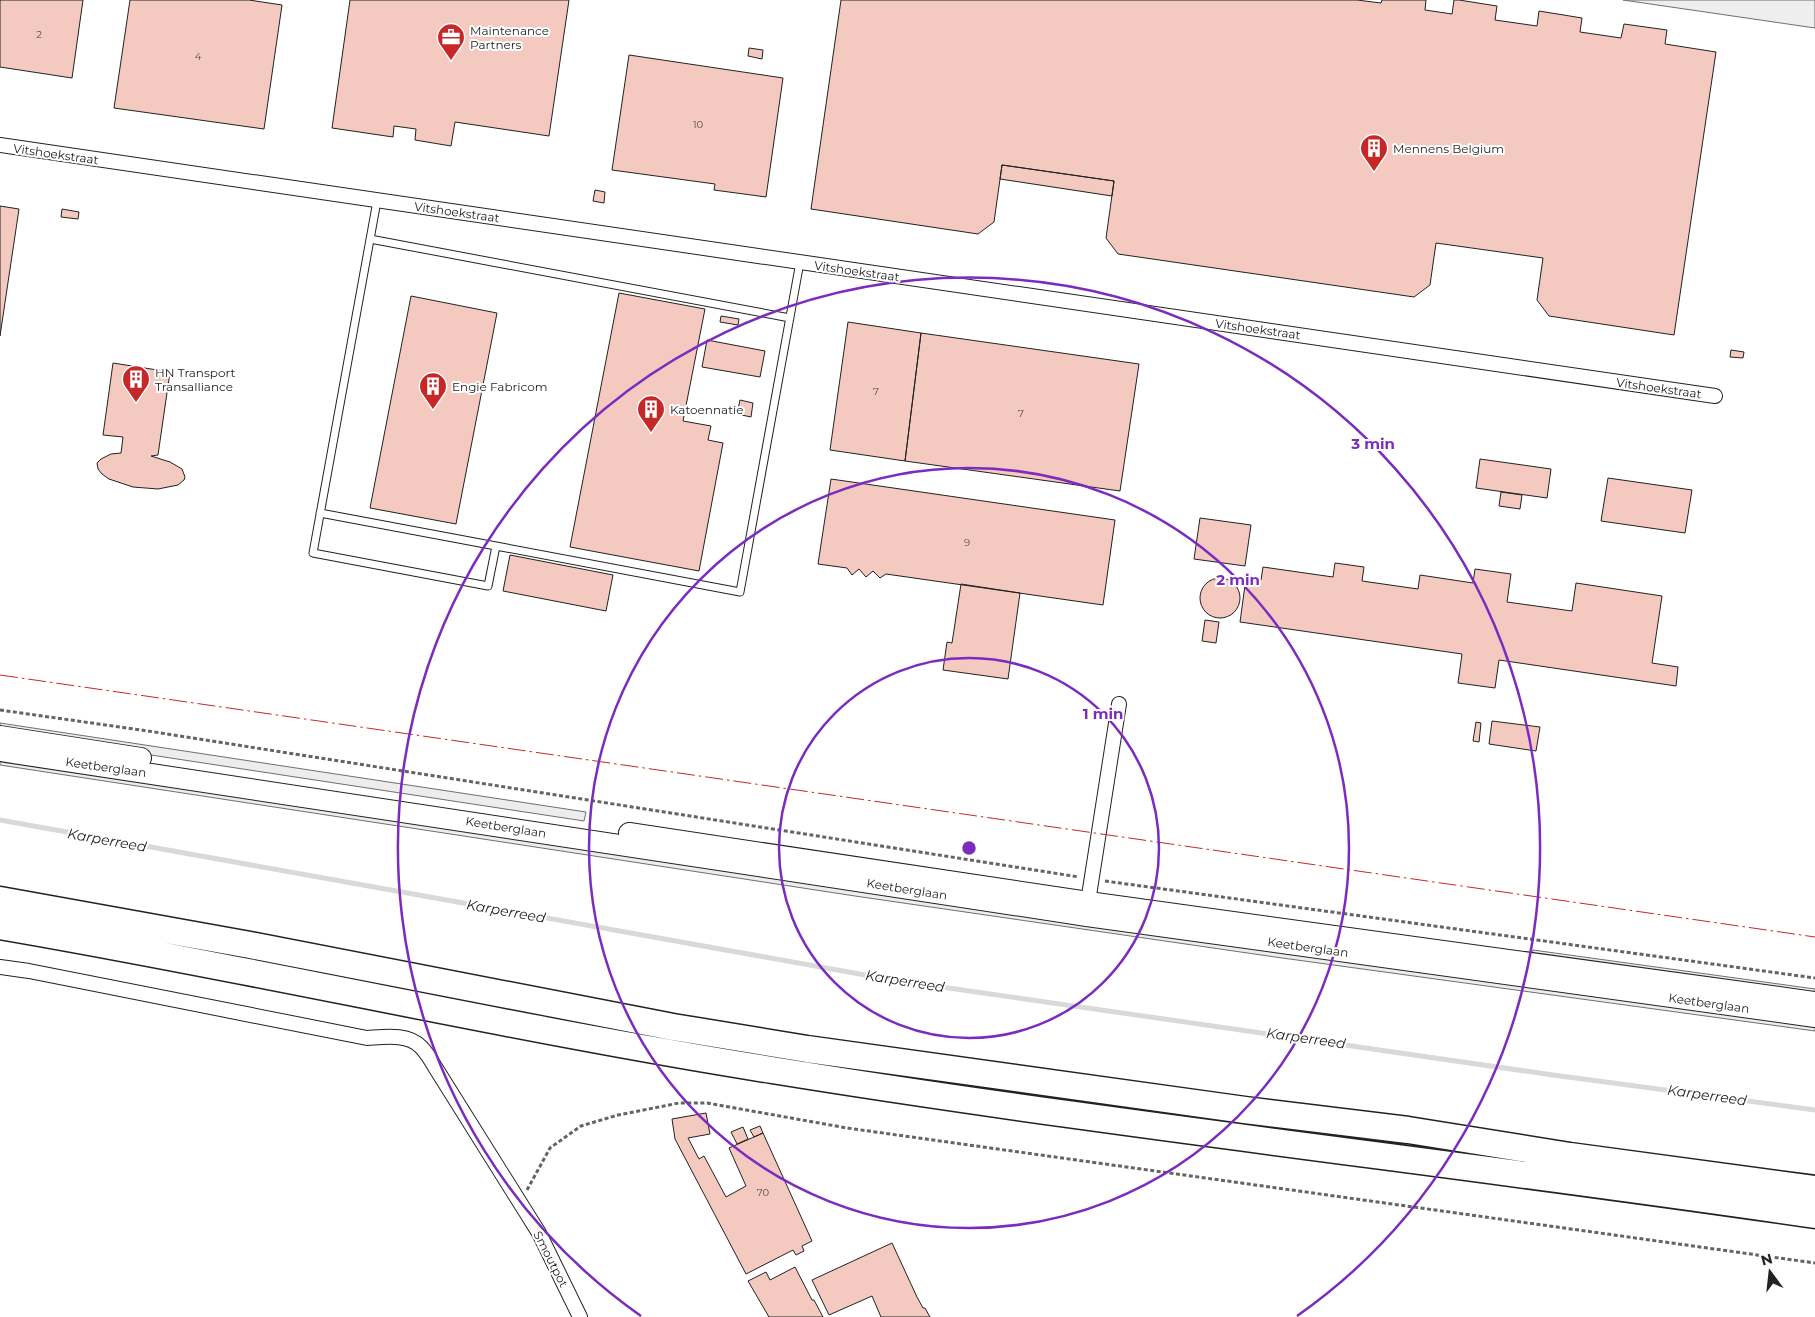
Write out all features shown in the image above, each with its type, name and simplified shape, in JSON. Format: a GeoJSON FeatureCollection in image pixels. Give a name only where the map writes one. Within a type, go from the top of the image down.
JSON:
{"type":"FeatureCollection","features":[{"type":"Feature","properties":{"kind":"highway"},"geometry":{"type":"LineString","coordinates":[[0,900],[240,943],[673,1027],[807,1049],[1245,1110],[1408,1130],[1570,1156],[1815,1189]]}},
{"type":"Feature","properties":{"kind":"highway"},"geometry":{"type":"LineString","coordinates":[[0,926],[241,970],[591,1039],[772,1070],[1031,1108],[1815,1216]]}},
{"type":"Feature","properties":{"kind":"main road","name":"Keetberglaan"},"geometry":{"type":"LineString","coordinates":[[0,736],[1088,902],[1815,1002]]}},
{"type":"Feature","properties":{"kind":"main road","name":"Keetberglaan"},"geometry":{"type":"LineString","coordinates":[[0,751],[1077,915],[1815,1017]]}},
{"type":"Feature","properties":{"kind":"street","name":"Vitshoekstraat"},"geometry":{"type":"LineString","coordinates":[[0,146],[1715,396]]}},
{"type":"Feature","properties":{"kind":"street"},"geometry":{"type":"LineString","coordinates":[[1088,902],[1119,704]]}},
{"type":"Feature","properties":{"kind":"street","name":"Smoutpot"},"geometry":{"type":"LineString","coordinates":[[0,967],[29,971],[367,1038],[393,1037],[408,1039],[420,1046],[521,1201],[539,1233],[580,1317]]}},
{"type":"Feature","properties":{"kind":"lane"},"geometry":{"type":"LineString","coordinates":[[377,200],[313,553],[488,586],[496,546]]}},
{"type":"Feature","properties":{"kind":"lane"},"geometry":{"type":"LineString","coordinates":[[370,239],[790,318]]}},
{"type":"Feature","properties":{"kind":"lane"},"geometry":{"type":"LineString","coordinates":[[320,513],[740,592],[800,262]]}},
{"type":"Feature","properties":{"kind":"path"},"geometry":{"type":"LineString","coordinates":[[0,710],[158,732],[1091,879],[1815,978]]}},
{"type":"Feature","properties":{"kind":"path"},"geometry":{"type":"LineString","coordinates":[[521,1201],[550,1148],[581,1126],[618,1115],[679,1103],[708,1103],[847,1128],[1815,1263]]}},
{"type":"Feature","properties":{"kind":"shaded area"},"geometry":{"type":"Polygon","coordinates":[[[1623,0],[1815,0],[1815,28],[1623,0]]]}},
{"type":"Feature","properties":{"kind":"shaded area"},"geometry":{"type":"Polygon","coordinates":[[[0,723],[586,812],[584,821],[0,732],[0,723]]]}},
{"type":"Feature","properties":{"kind":"shaded area"},"geometry":{"type":"Polygon","coordinates":[[[0,757],[1815,1023],[1815,1031],[1275,957],[855,896],[0,765],[0,757]]]}},
{"type":"Feature","properties":{"kind":"shaded area"},"geometry":{"type":"Polygon","coordinates":[[[1533,950],[1815,989],[1815,999],[1532,959],[1533,950]]]}},
{"type":"Feature","properties":{"kind":"building"},"geometry":{"type":"Polygon","coordinates":[[[0,0],[83,0],[72,78],[0,67],[0,0]]]}},
{"type":"Feature","properties":{"kind":"building"},"geometry":{"type":"Polygon","coordinates":[[[130,0],[249,0],[282,5],[264,129],[114,108],[130,0]]]}},
{"type":"Feature","properties":{"kind":"building","name":"Maintenance Partners"},"geometry":{"type":"Polygon","coordinates":[[[350,0],[569,0],[549,136],[455,122],[451,146],[415,140],[416,129],[394,126],[393,137],[332,128],[350,0]]]}},
{"type":"Feature","properties":{"kind":"building","name":"Mennens Belgium"},"geometry":{"type":"Polygon","coordinates":[[[841,0],[1357,0],[1381,3],[1382,0],[1426,0],[1425,10],[1452,14],[1454,0],[1459,0],[1497,6],[1495,20],[1537,26],[1539,11],[1582,18],[1580,32],[1621,38],[1624,24],[1667,30],[1665,44],[1716,52],[1674,335],[1549,316],[1537,300],[1543,258],[1436,243],[1430,285],[1414,297],[1118,254],[1106,238],[1114,181],[1002,165],[994,222],[978,234],[811,209],[841,0]]]}},
{"type":"Feature","properties":{"kind":"building"},"geometry":{"type":"Polygon","coordinates":[[[749,48],[763,50],[762,59],[748,56],[749,48]]]}},
{"type":"Feature","properties":{"kind":"building"},"geometry":{"type":"Polygon","coordinates":[[[629,55],[783,78],[766,197],[714,190],[715,184],[612,170],[629,55]]]}},
{"type":"Feature","properties":{"kind":"building"},"geometry":{"type":"Polygon","coordinates":[[[1002,165],[1114,181],[1112,196],[1000,179],[1002,165]]]}},
{"type":"Feature","properties":{"kind":"building"},"geometry":{"type":"Polygon","coordinates":[[[595,190],[605,192],[604,203],[593,201],[595,190]]]}},
{"type":"Feature","properties":{"kind":"building"},"geometry":{"type":"Polygon","coordinates":[[[0,206],[19,209],[0,336],[0,206]]]}},
{"type":"Feature","properties":{"kind":"building"},"geometry":{"type":"Polygon","coordinates":[[[62,209],[79,212],[78,219],[61,217],[62,209]]]}},
{"type":"Feature","properties":{"kind":"building","name":"Katoennatie"},"geometry":{"type":"Polygon","coordinates":[[[619,293],[705,309],[683,421],[711,426],[708,440],[723,443],[699,571],[570,547],[619,293]]]}},
{"type":"Feature","properties":{"kind":"building","name":"Engie Fabricom"},"geometry":{"type":"Polygon","coordinates":[[[411,296],[497,313],[456,524],[370,508],[411,296]]]}},
{"type":"Feature","properties":{"kind":"building"},"geometry":{"type":"Polygon","coordinates":[[[721,316],[739,319],[738,325],[720,322],[721,316]]]}},
{"type":"Feature","properties":{"kind":"building"},"geometry":{"type":"Polygon","coordinates":[[[848,322],[921,333],[905,461],[830,450],[848,322]]]}},
{"type":"Feature","properties":{"kind":"building"},"geometry":{"type":"Polygon","coordinates":[[[921,333],[1139,364],[1120,491],[905,461],[921,333]]]}},
{"type":"Feature","properties":{"kind":"building"},"geometry":{"type":"Polygon","coordinates":[[[707,340],[765,351],[760,377],[702,367],[707,340]]]}},
{"type":"Feature","properties":{"kind":"building"},"geometry":{"type":"Polygon","coordinates":[[[1731,350],[1744,352],[1743,358],[1730,357],[1731,350]]]}},
{"type":"Feature","properties":{"kind":"building","name":"HN Transport Transalliance"},"geometry":{"type":"Polygon","coordinates":[[[113,363],[170,372],[158,455],[151,456],[170,462],[182,469],[185,477],[178,485],[158,489],[133,487],[109,479],[98,469],[97,463],[101,459],[111,454],[121,453],[123,437],[103,435],[113,363]]]}},
{"type":"Feature","properties":{"kind":"building"},"geometry":{"type":"Polygon","coordinates":[[[740,400],[753,403],[751,417],[737,414],[740,400]]]}},
{"type":"Feature","properties":{"kind":"building"},"geometry":{"type":"Polygon","coordinates":[[[1480,459],[1551,469],[1547,498],[1476,488],[1480,459]]]}},
{"type":"Feature","properties":{"kind":"building"},"geometry":{"type":"Polygon","coordinates":[[[1608,478],[1692,490],[1685,533],[1601,521],[1608,478]]]}},
{"type":"Feature","properties":{"kind":"building"},"geometry":{"type":"Polygon","coordinates":[[[831,479],[1115,520],[1103,605],[886,574],[880,578],[873,571],[866,577],[859,569],[852,575],[847,568],[818,564],[831,479]]]}},
{"type":"Feature","properties":{"kind":"building"},"geometry":{"type":"Polygon","coordinates":[[[1501,492],[1522,495],[1520,509],[1499,506],[1501,492]]]}},
{"type":"Feature","properties":{"kind":"building"},"geometry":{"type":"Polygon","coordinates":[[[1200,518],[1251,525],[1245,566],[1194,559],[1200,518]]]}},
{"type":"Feature","properties":{"kind":"building"},"geometry":{"type":"Polygon","coordinates":[[[510,555],[613,575],[606,611],[503,591],[510,555]]]}},
{"type":"Feature","properties":{"kind":"building"},"geometry":{"type":"Polygon","coordinates":[[[1335,563],[1364,567],[1362,581],[1418,589],[1420,575],[1473,583],[1475,569],[1511,574],[1507,602],[1572,611],[1576,583],[1662,596],[1652,663],[1678,667],[1676,686],[1499,660],[1495,688],[1458,683],[1462,654],[1240,622],[1246,578],[1261,580],[1263,567],[1333,577],[1335,563]]]}},
{"type":"Feature","properties":{"kind":"building"},"geometry":{"type":"Polygon","coordinates":[[[1216,578],[1224,578],[1231,581],[1237,587],[1240,598],[1237,609],[1231,615],[1224,618],[1216,618],[1209,615],[1203,609],[1200,602],[1200,594],[1203,587],[1209,581],[1216,578]]]}},
{"type":"Feature","properties":{"kind":"building"},"geometry":{"type":"Polygon","coordinates":[[[961,584],[1020,593],[1008,679],[943,670],[947,642],[952,643],[961,584]]]}},
{"type":"Feature","properties":{"kind":"building"},"geometry":{"type":"Polygon","coordinates":[[[1205,620],[1219,622],[1216,643],[1202,641],[1205,620]]]}},
{"type":"Feature","properties":{"kind":"building"},"geometry":{"type":"Polygon","coordinates":[[[1492,721],[1540,727],[1536,751],[1489,744],[1492,721]]]}},
{"type":"Feature","properties":{"kind":"building"},"geometry":{"type":"Polygon","coordinates":[[[1476,722],[1481,723],[1479,742],[1473,741],[1476,722]]]}},
{"type":"Feature","properties":{"kind":"building"},"geometry":{"type":"Polygon","coordinates":[[[706,1113],[710,1134],[688,1138],[699,1159],[704,1156],[726,1197],[746,1186],[729,1148],[763,1133],[812,1241],[802,1246],[804,1251],[796,1255],[793,1250],[746,1274],[675,1139],[672,1119],[706,1113]]]}},
{"type":"Feature","properties":{"kind":"building"},"geometry":{"type":"Polygon","coordinates":[[[760,1126],[763,1133],[754,1137],[750,1130],[760,1126]]]}},
{"type":"Feature","properties":{"kind":"building"},"geometry":{"type":"Polygon","coordinates":[[[743,1127],[748,1139],[737,1144],[731,1132],[743,1127]]]}},
{"type":"Feature","properties":{"kind":"building"},"geometry":{"type":"Polygon","coordinates":[[[892,1243],[917,1297],[930,1317],[881,1317],[872,1296],[829,1315],[812,1280],[892,1243]]]}},
{"type":"Feature","properties":{"kind":"building"},"geometry":{"type":"Polygon","coordinates":[[[795,1267],[823,1317],[769,1317],[748,1281],[766,1272],[770,1280],[795,1267]]]}},
{"type":"Feature","properties":{"kind":"waterway","name":"Karperreed"},"geometry":{"type":"LineString","coordinates":[[0,820],[893,980],[1553,1075],[1815,1110]]}},
{"type":"Feature","properties":{"kind":"power"},"geometry":{"type":"LineString","coordinates":[[0,675],[1815,937]]}},
{"type":"Feature","properties":{"kind":"place","name":"Maintenance Partners"},"geometry":{"type":"Point","coordinates":[451,61]}},
{"type":"Feature","properties":{"kind":"place","name":"Mennens Belgium"},"geometry":{"type":"Point","coordinates":[1374,172]}},
{"type":"Feature","properties":{"kind":"place","name":"HN Transport Transalliance"},"geometry":{"type":"Point","coordinates":[136,403]}},
{"type":"Feature","properties":{"kind":"place","name":"Engie Fabricom"},"geometry":{"type":"Point","coordinates":[433,410]}},
{"type":"Feature","properties":{"kind":"place","name":"Katoennatie"},"geometry":{"type":"Point","coordinates":[651,433]}}]}
